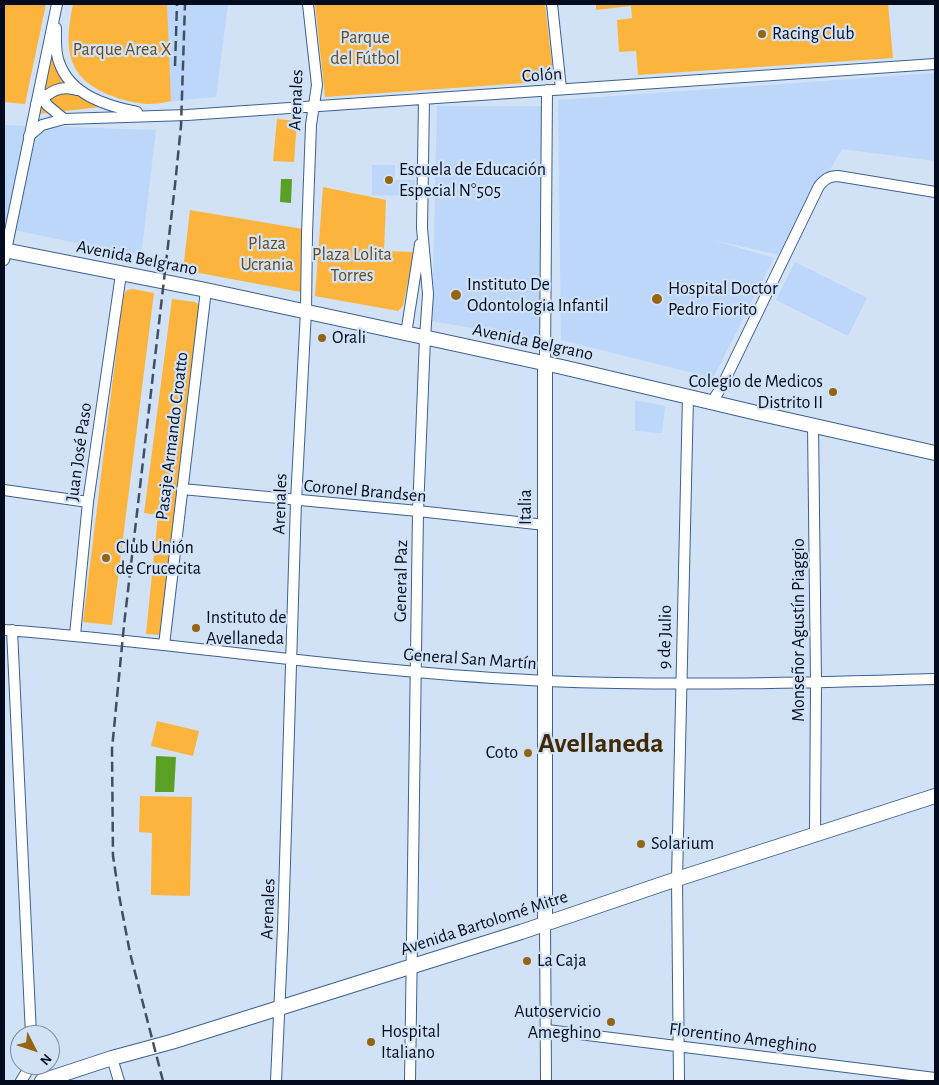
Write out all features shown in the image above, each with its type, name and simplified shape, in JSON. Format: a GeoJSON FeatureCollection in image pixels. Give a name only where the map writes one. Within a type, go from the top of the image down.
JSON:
{"type":"FeatureCollection","features":[{"type":"Feature","properties":{"kind":"main road","name":"Avenida Belgrano"},"geometry":{"type":"LineString","coordinates":[[4,254],[206,290],[545,364],[935,453]]}},
{"type":"Feature","properties":{"kind":"main road","name":"Italia"},"geometry":{"type":"LineString","coordinates":[[545,364],[545,923]]}},
{"type":"Feature","properties":{"kind":"main road","name":"Avenida Bartolomé Mitre"},"geometry":{"type":"LineString","coordinates":[[42,1081],[545,923],[935,796]]}},
{"type":"Feature","properties":{"kind":"street","name":"Arenales"},"geometry":{"type":"LineString","coordinates":[[276,1081],[284,928],[296,501],[306,312],[307,234],[314,106],[317,86],[308,4]]}},
{"type":"Feature","properties":{"kind":"street"},"geometry":{"type":"LineString","coordinates":[[552,4],[561,89]]}},
{"type":"Feature","properties":{"kind":"street","name":"Colón"},"geometry":{"type":"LineString","coordinates":[[56,7],[56,36],[59,64],[68,80],[78,90],[109,105],[150,115]]}},
{"type":"Feature","properties":{"kind":"street"},"geometry":{"type":"LineString","coordinates":[[4,254],[29,136],[39,101],[56,7]]}},
{"type":"Feature","properties":{"kind":"street","name":"Colón"},"geometry":{"type":"LineString","coordinates":[[29,136],[42,124],[64,119],[187,115],[935,64]]}},
{"type":"Feature","properties":{"kind":"street"},"geometry":{"type":"LineString","coordinates":[[39,101],[50,92],[64,87],[78,90]]}},
{"type":"Feature","properties":{"kind":"street","name":"Italia"},"geometry":{"type":"LineString","coordinates":[[545,364],[547,90]]}},
{"type":"Feature","properties":{"kind":"street","name":"General Paz"},"geometry":{"type":"LineString","coordinates":[[410,1081],[418,511],[424,338],[428,285],[422,228],[424,99]]}},
{"type":"Feature","properties":{"kind":"street"},"geometry":{"type":"LineString","coordinates":[[39,101],[64,119]]}},
{"type":"Feature","properties":{"kind":"street"},"geometry":{"type":"LineString","coordinates":[[712,402],[722,386],[819,186],[830,176],[838,176],[935,192]]}},
{"type":"Feature","properties":{"kind":"street","name":"General Paz"},"geometry":{"type":"LineString","coordinates":[[406,334],[422,228]]}},
{"type":"Feature","properties":{"kind":"street","name":"Juan José Paso"},"geometry":{"type":"LineString","coordinates":[[75,635],[88,502],[121,274]]}},
{"type":"Feature","properties":{"kind":"street","name":"Pasaje Armando Croatto"},"geometry":{"type":"LineString","coordinates":[[164,645],[206,290]]}},
{"type":"Feature","properties":{"kind":"street","name":"9 de Julio"},"geometry":{"type":"LineString","coordinates":[[679,1081],[677,879],[688,396]]}},
{"type":"Feature","properties":{"kind":"street","name":"Monseñor Agustín Piaggio"},"geometry":{"type":"LineString","coordinates":[[813,426],[816,834]]}},
{"type":"Feature","properties":{"kind":"street","name":"Coronel Brandsen"},"geometry":{"type":"LineString","coordinates":[[182,489],[545,525]]}},
{"type":"Feature","properties":{"kind":"street"},"geometry":{"type":"LineString","coordinates":[[4,490],[88,502]]}},
{"type":"Feature","properties":{"kind":"street"},"geometry":{"type":"LineString","coordinates":[[8,630],[30,1025]]}},
{"type":"Feature","properties":{"kind":"street","name":"General San Martín"},"geometry":{"type":"LineString","coordinates":[[8,630],[75,635],[416,672],[546,680],[680,683],[816,683],[935,679]]}},
{"type":"Feature","properties":{"kind":"street"},"geometry":{"type":"LineString","coordinates":[[545,923],[546,1081]]}},
{"type":"Feature","properties":{"kind":"street","name":"Florentino Ameghino"},"geometry":{"type":"LineString","coordinates":[[546,1030],[935,1078]]}},
{"type":"Feature","properties":{"kind":"street"},"geometry":{"type":"LineString","coordinates":[[112,1058],[119,1081]]}},
{"type":"Feature","properties":{"kind":"shaded area"},"geometry":{"type":"Polygon","coordinates":[[[167,4],[228,4],[216,97],[171,101],[167,4]]]}},
{"type":"Feature","properties":{"kind":"shaded area"},"geometry":{"type":"Polygon","coordinates":[[[935,73],[935,161],[842,149],[780,255],[712,240],[774,258],[713,378],[561,340],[558,100],[935,73]]]}},
{"type":"Feature","properties":{"kind":"shaded area"},"geometry":{"type":"Polygon","coordinates":[[[437,106],[545,106],[540,340],[432,321],[437,106]]]}},
{"type":"Feature","properties":{"kind":"shaded area"},"geometry":{"type":"Polygon","coordinates":[[[4,125],[156,130],[141,256],[4,228],[4,125]]]}},
{"type":"Feature","properties":{"kind":"shaded area","name":"Escuela de Educación Especial N°505"},"geometry":{"type":"Polygon","coordinates":[[[372,165],[395,165],[395,180],[415,180],[415,196],[372,195],[372,165]]]}},
{"type":"Feature","properties":{"kind":"shaded area"},"geometry":{"type":"Polygon","coordinates":[[[281,179],[292,179],[291,203],[280,202],[281,179]]]}},
{"type":"Feature","properties":{"kind":"shaded area"},"geometry":{"type":"Polygon","coordinates":[[[795,262],[867,298],[848,336],[776,300],[795,262]]]}},
{"type":"Feature","properties":{"kind":"shaded area"},"geometry":{"type":"Polygon","coordinates":[[[635,400],[665,406],[662,433],[635,431],[635,400]]]}},
{"type":"Feature","properties":{"kind":"shaded area"},"geometry":{"type":"Polygon","coordinates":[[[156,756],[176,757],[174,792],[155,792],[156,756]]]}},
{"type":"Feature","properties":{"kind":"green space"},"geometry":{"type":"Polygon","coordinates":[[[4,4],[46,4],[25,104],[4,102],[4,4]]]}},
{"type":"Feature","properties":{"kind":"green space","name":"Parque Area X"},"geometry":{"type":"Polygon","coordinates":[[[73,4],[167,4],[171,101],[148,104],[129,101],[99,90],[83,78],[77,71],[70,55],[69,29],[73,4]]]}},
{"type":"Feature","properties":{"kind":"green space","name":"Parque del Fútbol"},"geometry":{"type":"Polygon","coordinates":[[[315,4],[545,4],[554,81],[325,97],[315,4]]]}},
{"type":"Feature","properties":{"kind":"green space","name":"Racing Club"},"geometry":{"type":"Polygon","coordinates":[[[596,4],[888,4],[893,58],[638,75],[636,51],[619,52],[617,20],[632,18],[631,6],[596,10],[596,4]]]}},
{"type":"Feature","properties":{"kind":"green space"},"geometry":{"type":"Polygon","coordinates":[[[50,53],[63,83],[100,107],[38,114],[50,53]]]}},
{"type":"Feature","properties":{"kind":"green space"},"geometry":{"type":"Polygon","coordinates":[[[277,119],[297,121],[294,162],[273,161],[277,119]]]}},
{"type":"Feature","properties":{"kind":"green space","name":"Plaza Lolita Torres"},"geometry":{"type":"Polygon","coordinates":[[[323,187],[386,200],[384,251],[414,252],[403,306],[398,311],[315,296],[323,187]]]}},
{"type":"Feature","properties":{"kind":"green space","name":"Plaza Ucrania"},"geometry":{"type":"Polygon","coordinates":[[[190,210],[303,229],[301,292],[183,270],[190,210]]]}},
{"type":"Feature","properties":{"kind":"green space"},"geometry":{"type":"Polygon","coordinates":[[[133,289],[154,293],[112,625],[83,622],[123,297],[127,290],[133,289]]]}},
{"type":"Feature","properties":{"kind":"green space"},"geometry":{"type":"Polygon","coordinates":[[[172,299],[195,302],[200,306],[161,635],[146,634],[158,515],[144,513],[172,299]]]}},
{"type":"Feature","properties":{"kind":"green space"},"geometry":{"type":"Polygon","coordinates":[[[157,721],[199,731],[193,756],[151,746],[157,721]]]}},
{"type":"Feature","properties":{"kind":"green space"},"geometry":{"type":"Polygon","coordinates":[[[140,796],[192,797],[190,896],[151,895],[152,833],[139,832],[140,796]]]}},
{"type":"Feature","properties":{"kind":"railway"},"geometry":{"type":"LineString","coordinates":[[175,66],[177,4]]}},
{"type":"Feature","properties":{"kind":"railway"},"geometry":{"type":"LineString","coordinates":[[163,1081],[130,953],[113,856],[112,749],[124,625],[181,126],[185,4]]}},
{"type":"Feature","properties":{"kind":"place","name":"Racing Club"},"geometry":{"type":"Point","coordinates":[762,34]}},
{"type":"Feature","properties":{"kind":"place","name":"Escuela de Educación Especial N°505"},"geometry":{"type":"Point","coordinates":[389,180]}},
{"type":"Feature","properties":{"kind":"place","name":"Instituto De Odontologia Infantil"},"geometry":{"type":"Point","coordinates":[456,295]}},
{"type":"Feature","properties":{"kind":"place","name":"Hospital Doctor Pedro Fiorito"},"geometry":{"type":"Point","coordinates":[657,299]}},
{"type":"Feature","properties":{"kind":"place","name":"Orali"},"geometry":{"type":"Point","coordinates":[322,338]}},
{"type":"Feature","properties":{"kind":"place","name":"Colegio de Medicos Distrito II"},"geometry":{"type":"Point","coordinates":[833,392]}},
{"type":"Feature","properties":{"kind":"place","name":"Club Unión de Crucecita"},"geometry":{"type":"Point","coordinates":[106,558]}},
{"type":"Feature","properties":{"kind":"place","name":"Instituto de Avellaneda"},"geometry":{"type":"Point","coordinates":[196,628]}},
{"type":"Feature","properties":{"kind":"place","name":"Coto"},"geometry":{"type":"Point","coordinates":[528,753]}},
{"type":"Feature","properties":{"kind":"place","name":"Solarium"},"geometry":{"type":"Point","coordinates":[641,844]}},
{"type":"Feature","properties":{"kind":"place","name":"La Caja"},"geometry":{"type":"Point","coordinates":[527,961]}},
{"type":"Feature","properties":{"kind":"place","name":"Autoservicio Ameghino"},"geometry":{"type":"Point","coordinates":[611,1022]}},
{"type":"Feature","properties":{"kind":"place","name":"Hospital Italiano"},"geometry":{"type":"Point","coordinates":[371,1042]}},
{"type":"Feature","properties":{"kind":"district","name":"Avellaneda"},"geometry":{"type":"Point","coordinates":[601,744]}}]}
